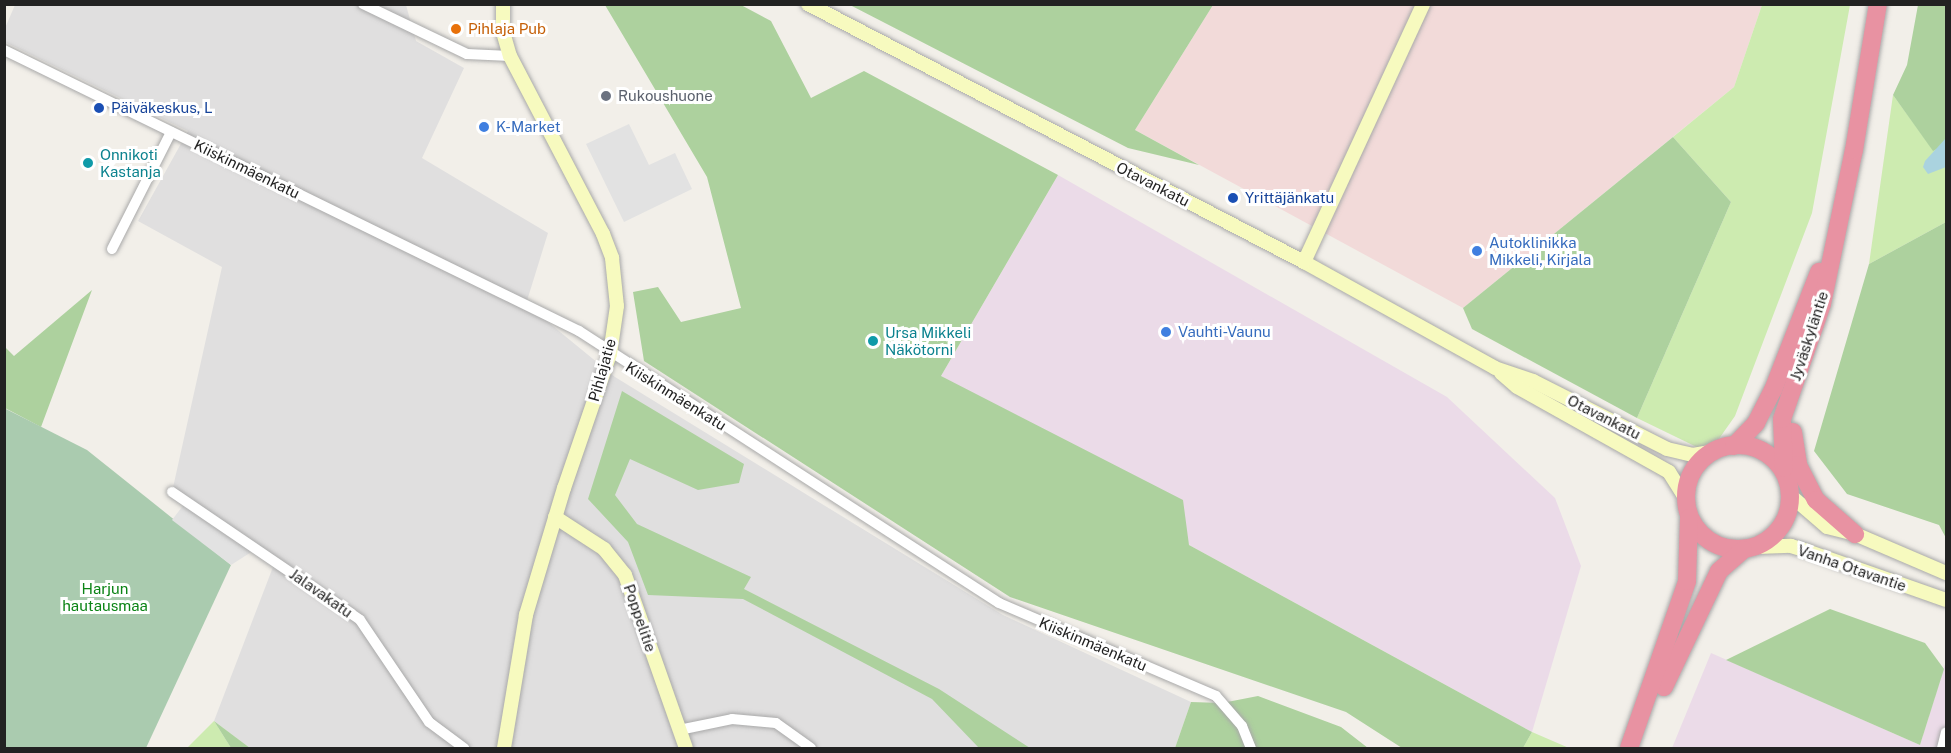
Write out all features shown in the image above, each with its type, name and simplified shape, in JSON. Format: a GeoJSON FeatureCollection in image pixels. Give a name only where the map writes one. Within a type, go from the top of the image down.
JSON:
{"type":"FeatureCollection","features":[{"type":"Feature","properties":{"kind":"highway","name":"Jyväskyläntie"},"geometry":{"type":"LineString","coordinates":[[1784,468],[1782,419],[1822,304],[1843,205],[1878,4]]}},
{"type":"Feature","properties":{"kind":"highway","name":"Jyväskyläntie"},"geometry":{"type":"LineString","coordinates":[[1734,446],[1756,423],[1773,390],[1843,205]]}},
{"type":"Feature","properties":{"kind":"highway"},"geometry":{"type":"LineString","coordinates":[[1794,382],[1793,444],[1798,465],[1816,500],[1855,534]]}},
{"type":"Feature","properties":{"kind":"highway"},"geometry":{"type":"LineString","coordinates":[[1629,748],[1687,582],[1687,507],[1693,471],[1715,451],[1734,446],[1761,449],[1784,468],[1791,495],[1777,528],[1751,548],[1724,563],[1710,587],[1635,748]]}},
{"type":"Feature","properties":{"kind":"highway"},"geometry":{"type":"LineString","coordinates":[[1687,507],[1713,544],[1726,550],[1751,548]]}},
{"type":"Feature","properties":{"kind":"main road","name":"Pihlajatie"},"geometry":{"type":"LineString","coordinates":[[503,4],[503,32],[510,56],[612,258],[617,306],[610,354],[555,517],[526,615],[504,748]]}},
{"type":"Feature","properties":{"kind":"main road","name":"Otavankatu"},"geometry":{"type":"LineString","coordinates":[[808,4],[1304,262],[1495,368],[1533,381],[1667,449],[1693,455],[1715,451]]}},
{"type":"Feature","properties":{"kind":"main road"},"geometry":{"type":"LineString","coordinates":[[1304,262],[1423,4]]}},
{"type":"Feature","properties":{"kind":"main road","name":"Otavankatu"},"geometry":{"type":"LineString","coordinates":[[1495,368],[1518,387],[1669,472],[1687,507]]}},
{"type":"Feature","properties":{"kind":"main road","name":"Vanha Otavantie"},"geometry":{"type":"LineString","coordinates":[[1791,495],[1814,520],[1839,532],[1855,534],[1947,573]]}},
{"type":"Feature","properties":{"kind":"main road","name":"Poppelitie"},"geometry":{"type":"LineString","coordinates":[[555,517],[604,549],[625,575],[686,748]]}},
{"type":"Feature","properties":{"kind":"main road","name":"Vanha Otavantie"},"geometry":{"type":"LineString","coordinates":[[1751,548],[1798,549],[1947,600]]}},
{"type":"Feature","properties":{"kind":"street"},"geometry":{"type":"LineString","coordinates":[[363,4],[467,54],[510,56]]}},
{"type":"Feature","properties":{"kind":"street","name":"Kiiskinmäenkatu"},"geometry":{"type":"LineString","coordinates":[[4,50],[579,331],[610,354],[999,603],[1216,696],[1242,726],[1251,748]]}},
{"type":"Feature","properties":{"kind":"street"},"geometry":{"type":"LineString","coordinates":[[112,249],[171,132]]}},
{"type":"Feature","properties":{"kind":"street","name":"Jalavakatu"},"geometry":{"type":"LineString","coordinates":[[172,492],[360,620],[429,722],[464,748]]}},
{"type":"Feature","properties":{"kind":"street"},"geometry":{"type":"LineString","coordinates":[[679,730],[732,719],[776,723],[811,748]]}},
{"type":"Feature","properties":{"kind":"street"},"geometry":{"type":"LineString","coordinates":[[1942,748],[1947,732]]}},
{"type":"Feature","properties":{"kind":"shaded area"},"geometry":{"type":"Polygon","coordinates":[[[15,5],[406,5],[416,41],[464,68],[422,158],[548,233],[526,304],[615,377],[1003,615],[1191,702],[1175,748],[250,748],[214,721],[273,567],[256,549],[172,492],[222,267],[138,221],[188,131],[5,42],[5,28],[15,5]]]}},
{"type":"Feature","properties":{"kind":"shaded area"},"geometry":{"type":"Polygon","coordinates":[[[1213,5],[1762,5],[1734,87],[1463,308],[1135,130],[1213,5]]]}},
{"type":"Feature","properties":{"kind":"shaded area"},"geometry":{"type":"Polygon","coordinates":[[[629,124],[649,165],[675,153],[692,189],[624,222],[586,144],[629,124]]]}},
{"type":"Feature","properties":{"kind":"shaded area"},"geometry":{"type":"Polygon","coordinates":[[[1058,175],[1447,397],[1555,498],[1581,566],[1532,732],[1189,545],[941,376],[1058,175]]]}},
{"type":"Feature","properties":{"kind":"shaded area"},"geometry":{"type":"Polygon","coordinates":[[[185,503],[256,549],[231,565],[172,520],[185,503]]]}},
{"type":"Feature","properties":{"kind":"shaded area"},"geometry":{"type":"Polygon","coordinates":[[[1711,653],[1920,745],[1946,661],[1946,748],[1672,748],[1711,653]]]}},
{"type":"Feature","properties":{"kind":"green space"},"geometry":{"type":"Polygon","coordinates":[[[605,5],[741,5],[771,21],[811,98],[864,71],[1058,175],[941,376],[1183,500],[1189,545],[1532,732],[1523,748],[1402,748],[1346,712],[1010,597],[644,361],[633,292],[658,287],[681,322],[741,308],[707,177],[605,5]]]}},
{"type":"Feature","properties":{"kind":"green space"},"geometry":{"type":"Polygon","coordinates":[[[850,5],[1213,5],[1135,130],[1199,165],[1128,148],[850,5]]]}},
{"type":"Feature","properties":{"kind":"green space"},"geometry":{"type":"Polygon","coordinates":[[[1762,5],[1850,5],[1812,213],[1735,416],[1709,453],[1637,418],[1731,202],[1673,137],[1734,87],[1762,5]]]}},
{"type":"Feature","properties":{"kind":"green space"},"geometry":{"type":"Polygon","coordinates":[[[1918,5],[1946,5],[1946,144],[1933,151],[1893,95],[1907,65],[1918,5]]]}},
{"type":"Feature","properties":{"kind":"green space"},"geometry":{"type":"Polygon","coordinates":[[[1893,95],[1933,150],[1946,144],[1946,222],[1869,264],[1893,95]]]}},
{"type":"Feature","properties":{"kind":"green space"},"geometry":{"type":"Polygon","coordinates":[[[1673,137],[1731,202],[1637,418],[1472,329],[1463,308],[1673,137]]]}},
{"type":"Feature","properties":{"kind":"green space"},"geometry":{"type":"Polygon","coordinates":[[[1946,222],[1946,538],[1939,525],[1847,494],[1814,451],[1869,264],[1946,222]]]}},
{"type":"Feature","properties":{"kind":"green space"},"geometry":{"type":"Polygon","coordinates":[[[92,290],[41,427],[5,408],[5,347],[14,356],[92,290]]]}},
{"type":"Feature","properties":{"kind":"green space"},"geometry":{"type":"Polygon","coordinates":[[[622,391],[744,464],[739,483],[698,490],[630,459],[615,495],[637,524],[751,577],[744,589],[939,689],[1030,748],[979,748],[932,699],[743,599],[648,595],[628,542],[588,499],[622,391]]]}},
{"type":"Feature","properties":{"kind":"green space","name":"Harjun hautausmaa"},"geometry":{"type":"Polygon","coordinates":[[[4,408],[87,450],[231,565],[146,748],[5,748],[4,408]]]}},
{"type":"Feature","properties":{"kind":"green space"},"geometry":{"type":"Polygon","coordinates":[[[1830,609],[1925,643],[1944,669],[1920,745],[1726,660],[1830,609]]]}},
{"type":"Feature","properties":{"kind":"green space"},"geometry":{"type":"Polygon","coordinates":[[[1258,696],[1341,727],[1368,748],[1175,748],[1191,702],[1222,703],[1258,696]]]}},
{"type":"Feature","properties":{"kind":"green space"},"geometry":{"type":"Polygon","coordinates":[[[214,721],[231,748],[187,748],[214,721]]]}},
{"type":"Feature","properties":{"kind":"green space"},"geometry":{"type":"Polygon","coordinates":[[[214,721],[250,748],[231,748],[214,721]]]}},
{"type":"Feature","properties":{"kind":"green space"},"geometry":{"type":"Polygon","coordinates":[[[1532,732],[1569,748],[1523,748],[1532,732]]]}},
{"type":"Feature","properties":{"kind":"water"},"geometry":{"type":"Polygon","coordinates":[[[1946,138],[1946,167],[1928,174],[1923,167],[1925,161],[1946,138]]]}},
{"type":"Feature","properties":{"kind":"place","name":"Pihlaja Pub"},"geometry":{"type":"Point","coordinates":[456,29]}},
{"type":"Feature","properties":{"kind":"place","name":"Rukoushuone"},"geometry":{"type":"Point","coordinates":[606,96]}},
{"type":"Feature","properties":{"kind":"place","name":"Päiväkeskus, L"},"geometry":{"type":"Point","coordinates":[99,108]}},
{"type":"Feature","properties":{"kind":"place","name":"K-Market"},"geometry":{"type":"Point","coordinates":[484,127]}},
{"type":"Feature","properties":{"kind":"place","name":"Onnikoti Kastanja"},"geometry":{"type":"Point","coordinates":[88,163]}},
{"type":"Feature","properties":{"kind":"place","name":"Yrittäjänkatu"},"geometry":{"type":"Point","coordinates":[1233,198]}},
{"type":"Feature","properties":{"kind":"place","name":"Autoklinikka Mikkeli, Kirjala"},"geometry":{"type":"Point","coordinates":[1477,251]}},
{"type":"Feature","properties":{"kind":"place","name":"Vauhti-Vaunu"},"geometry":{"type":"Point","coordinates":[1166,332]}},
{"type":"Feature","properties":{"kind":"place","name":"Ursa Mikkeli Näkötorni"},"geometry":{"type":"Point","coordinates":[873,341]}}]}
